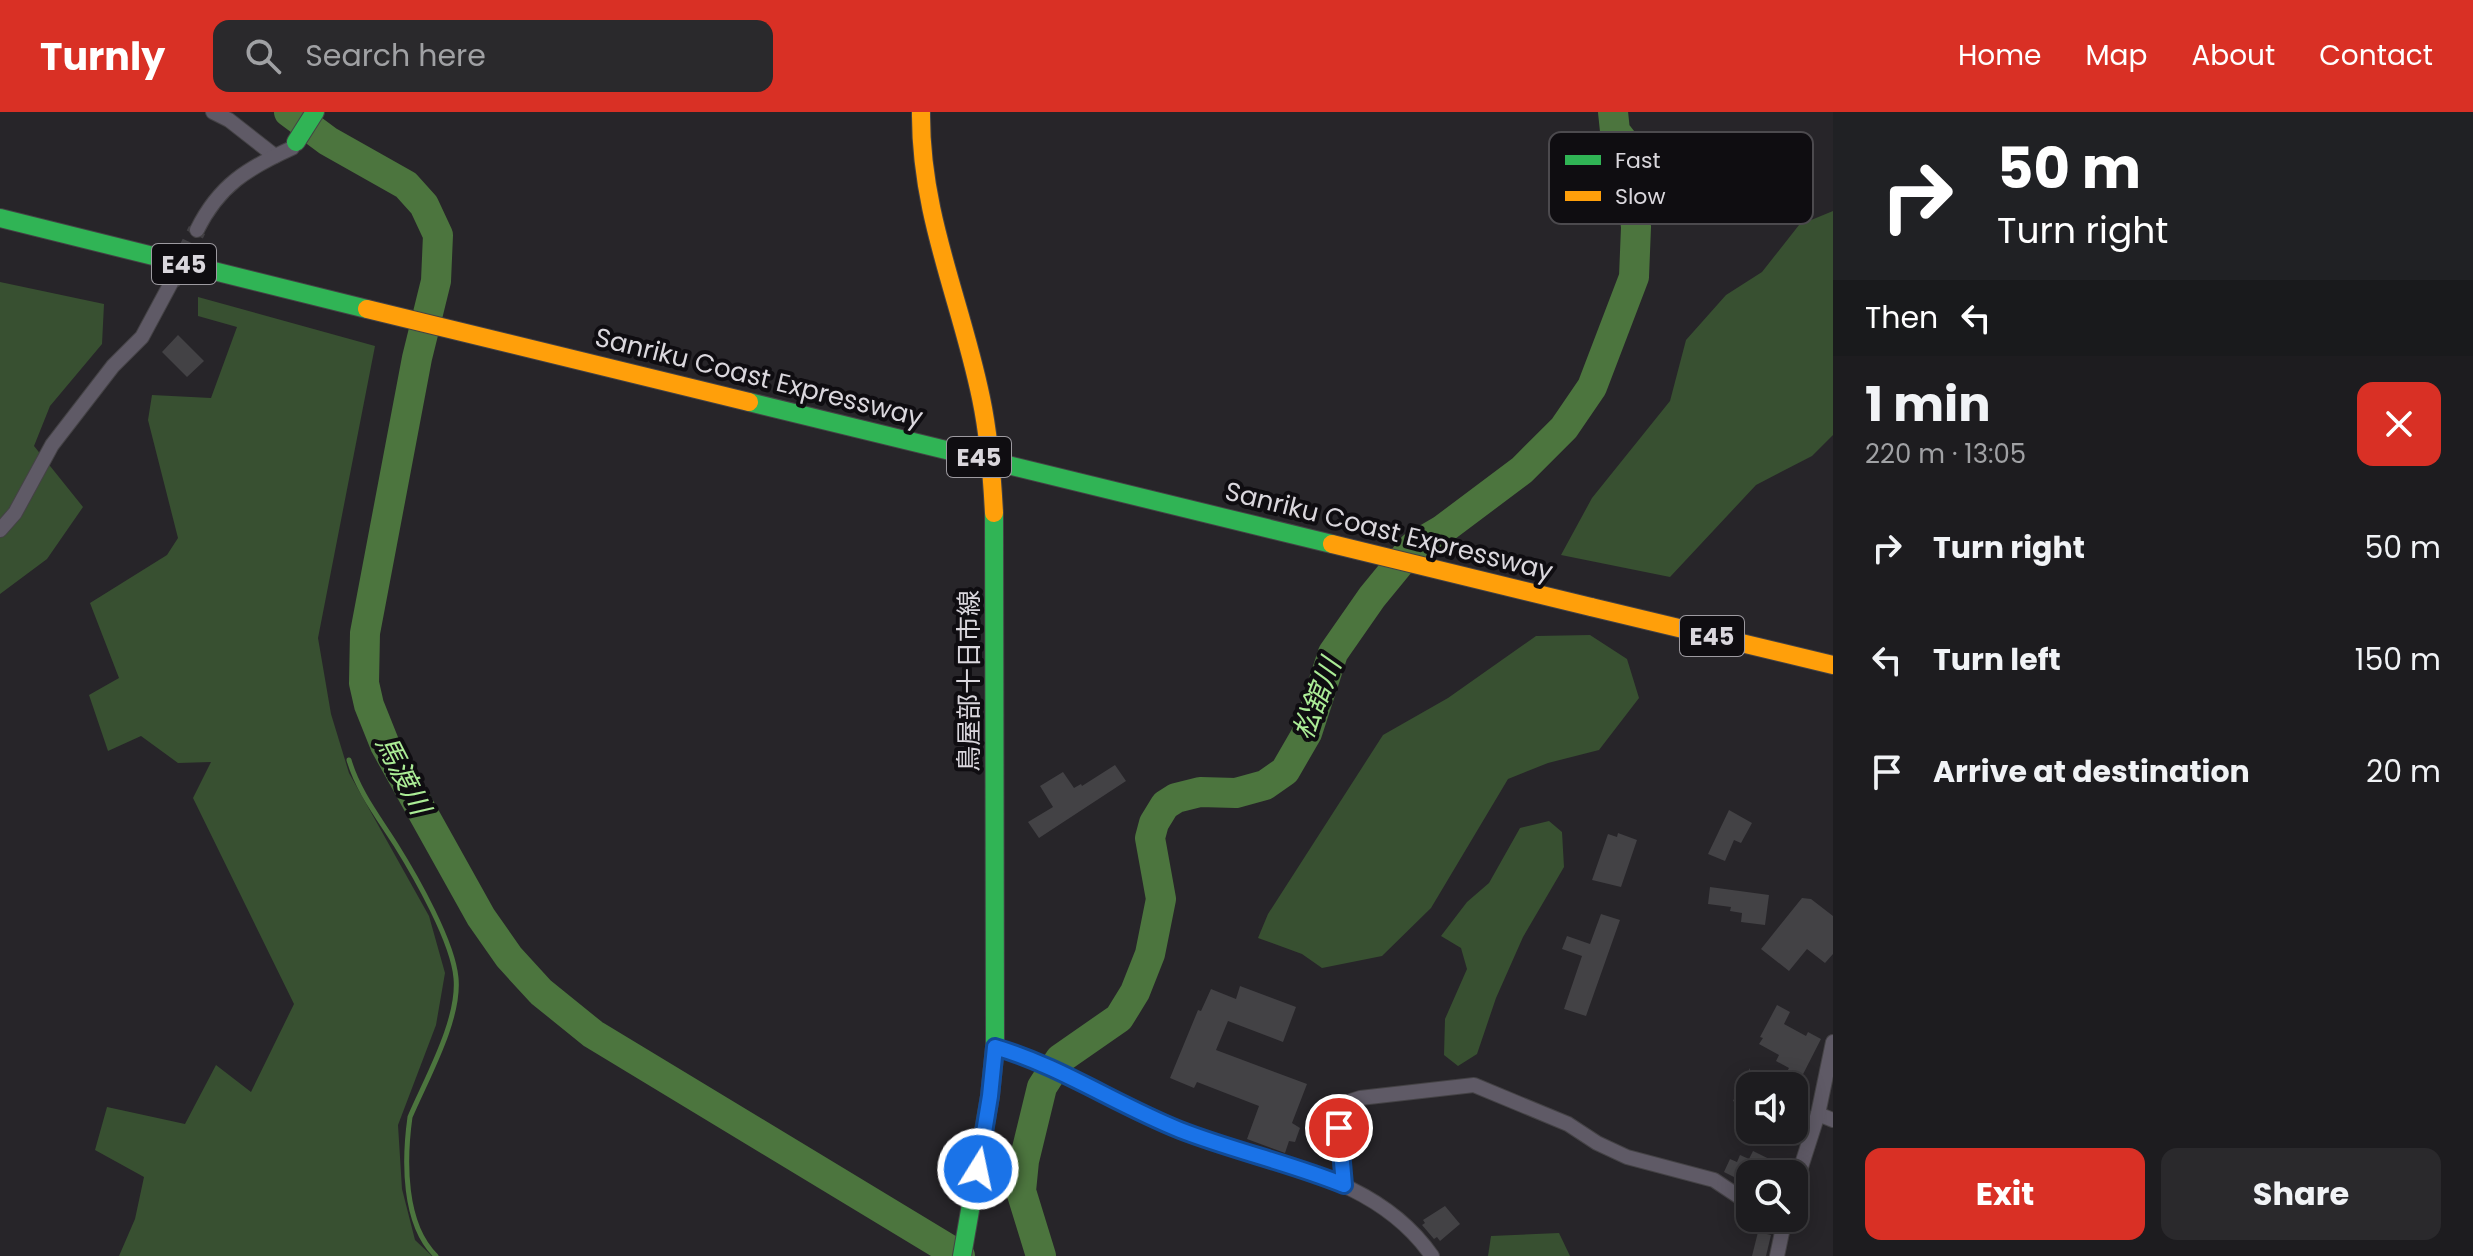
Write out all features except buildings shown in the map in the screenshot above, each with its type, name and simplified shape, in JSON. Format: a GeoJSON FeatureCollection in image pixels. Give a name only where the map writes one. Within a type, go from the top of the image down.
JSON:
{"type":"FeatureCollection","features":[{"type":"Feature","properties":{"kind":"main road"},"geometry":{"type":"LineString","coordinates":[[296,142],[315,112]]}},
{"type":"Feature","properties":{"kind":"main road","name":"鳥屋部十日市線"},"geometry":{"type":"LineString","coordinates":[[921,112],[923,170],[930,206],[981,394],[989,451],[995,559],[995,1047],[990,1096],[963,1249]]}},
{"type":"Feature","properties":{"kind":"main road","name":"Sanriku Coast Expressway"},"geometry":{"type":"LineString","coordinates":[[0,218],[1833,665]]}},
{"type":"Feature","properties":{"kind":"street"},"geometry":{"type":"LineString","coordinates":[[213,112],[229,120],[275,156]]}},
{"type":"Feature","properties":{"kind":"street"},"geometry":{"type":"LineString","coordinates":[[197,230],[210,203],[240,175],[292,148],[296,142]]}},
{"type":"Feature","properties":{"kind":"street"},"geometry":{"type":"LineString","coordinates":[[0,530],[15,513],[52,445],[113,366],[142,337],[171,283]]}},
{"type":"Feature","properties":{"kind":"street"},"geometry":{"type":"LineString","coordinates":[[1803,1160],[1818,1114],[1833,1042]]}},
{"type":"Feature","properties":{"kind":"street"},"geometry":{"type":"LineString","coordinates":[[995,1047],[1037,1061],[1180,1130],[1344,1185],[1373,1200],[1393,1216],[1432,1256]]}},
{"type":"Feature","properties":{"kind":"street"},"geometry":{"type":"LineString","coordinates":[[1344,1185],[1338,1105],[1360,1098],[1474,1085],[1568,1124],[1597,1143],[1627,1157],[1714,1180],[1736,1195]]}},
{"type":"Feature","properties":{"kind":"street"},"geometry":{"type":"LineString","coordinates":[[1818,1114],[1833,1120]]}},
{"type":"Feature","properties":{"kind":"street"},"geometry":{"type":"LineString","coordinates":[[1777,1256],[1781,1232]]}},
{"type":"Feature","properties":{"kind":"green space"},"geometry":{"type":"Polygon","coordinates":[[[1833,211],[1833,435],[1812,456],[1756,485],[1670,577],[1561,555],[1592,498],[1670,401],[1686,340],[1726,295],[1762,272],[1799,225],[1813,224],[1813,219],[1833,211]]]}},
{"type":"Feature","properties":{"kind":"green space"},"geometry":{"type":"Polygon","coordinates":[[[0,282],[104,304],[102,344],[50,406],[34,446],[83,507],[47,559],[0,594],[0,282]]]}},
{"type":"Feature","properties":{"kind":"green space"},"geometry":{"type":"Polygon","coordinates":[[[198,297],[375,346],[318,638],[331,714],[349,773],[429,916],[445,973],[436,1025],[398,1125],[402,1189],[415,1240],[432,1256],[119,1256],[135,1219],[144,1177],[95,1150],[107,1107],[185,1124],[216,1065],[251,1092],[294,1004],[193,798],[211,762],[178,763],[141,736],[108,751],[89,695],[119,678],[90,603],[167,555],[178,538],[148,420],[152,395],[211,398],[237,327],[198,316],[198,297]]]}},
{"type":"Feature","properties":{"kind":"green space"},"geometry":{"type":"Polygon","coordinates":[[[1590,635],[1627,659],[1639,698],[1599,750],[1548,763],[1508,779],[1431,908],[1382,956],[1322,968],[1302,954],[1258,938],[1268,914],[1383,735],[1448,698],[1536,636],[1590,635]]]}},
{"type":"Feature","properties":{"kind":"green space"},"geometry":{"type":"Polygon","coordinates":[[[1549,821],[1562,832],[1564,867],[1523,937],[1496,998],[1477,1054],[1458,1066],[1444,1055],[1445,1019],[1467,969],[1461,948],[1441,936],[1467,902],[1489,883],[1520,828],[1549,821]]]}},
{"type":"Feature","properties":{"kind":"green space"},"geometry":{"type":"Polygon","coordinates":[[[1559,1233],[1570,1256],[1488,1256],[1491,1236],[1559,1233]]]}},
{"type":"Feature","properties":{"kind":"waterway","name":"馬渡川"},"geometry":{"type":"LineString","coordinates":[[289,112],[328,141],[406,185],[424,205],[438,235],[436,281],[417,358],[365,633],[364,683],[385,745],[481,917],[509,957],[541,992],[593,1034],[960,1256]]}},
{"type":"Feature","properties":{"kind":"waterway","name":"松舘川"},"geometry":{"type":"LineString","coordinates":[[1613,112],[1616,132]]}},
{"type":"Feature","properties":{"kind":"waterway","name":"松舘川"},"geometry":{"type":"LineString","coordinates":[[1041,1256],[1021,1191],[1024,1161],[1042,1087],[1060,1059],[1119,1018],[1135,992],[1150,954],[1161,899],[1150,838],[1154,823],[1165,805],[1176,798],[1200,792],[1236,793],[1265,785],[1285,771],[1307,733],[1333,653],[1372,597],[1413,547],[1442,530],[1522,470],[1564,428],[1592,387],[1634,277],[1636,224]]}},
{"type":"Feature","properties":{"kind":"waterway"},"geometry":{"type":"LineString","coordinates":[[349,760],[363,793],[432,910],[448,947],[456,978],[453,1012],[410,1117],[408,1134],[408,1191],[412,1209],[425,1243],[436,1256]]}},
{"type":"Feature","properties":{"kind":"tunnel"},"geometry":{"type":"LineString","coordinates":[[171,283],[197,230]]}},
{"type":"Feature","properties":{"kind":"traffic: fast"},"geometry":{"type":"LineString","coordinates":[[296,142],[315,112]]}},
{"type":"Feature","properties":{"kind":"traffic: fast"},"geometry":{"type":"LineString","coordinates":[[0,218],[367,309]]}},
{"type":"Feature","properties":{"kind":"traffic: fast"},"geometry":{"type":"LineString","coordinates":[[749,402],[1332,544]]}},
{"type":"Feature","properties":{"kind":"traffic: fast"},"geometry":{"type":"LineString","coordinates":[[962,1256],[990,1096],[995,1047],[994,513]]}},
{"type":"Feature","properties":{"kind":"traffic: slow"},"geometry":{"type":"LineString","coordinates":[[921,112],[922,150],[934,222],[984,412],[994,513]]}},
{"type":"Feature","properties":{"kind":"traffic: slow"},"geometry":{"type":"LineString","coordinates":[[367,309],[749,402]]}},
{"type":"Feature","properties":{"kind":"traffic: slow"},"geometry":{"type":"LineString","coordinates":[[1332,544],[1591,607]]}},
{"type":"Feature","properties":{"kind":"traffic: slow"},"geometry":{"type":"LineString","coordinates":[[1591,607],[1833,665]]}},
{"type":"Feature","properties":{"kind":"route"},"geometry":{"type":"LineString","coordinates":[[978,1169],[995,1047],[1032,1058],[1180,1130],[1344,1185],[1339,1128]]}}]}
